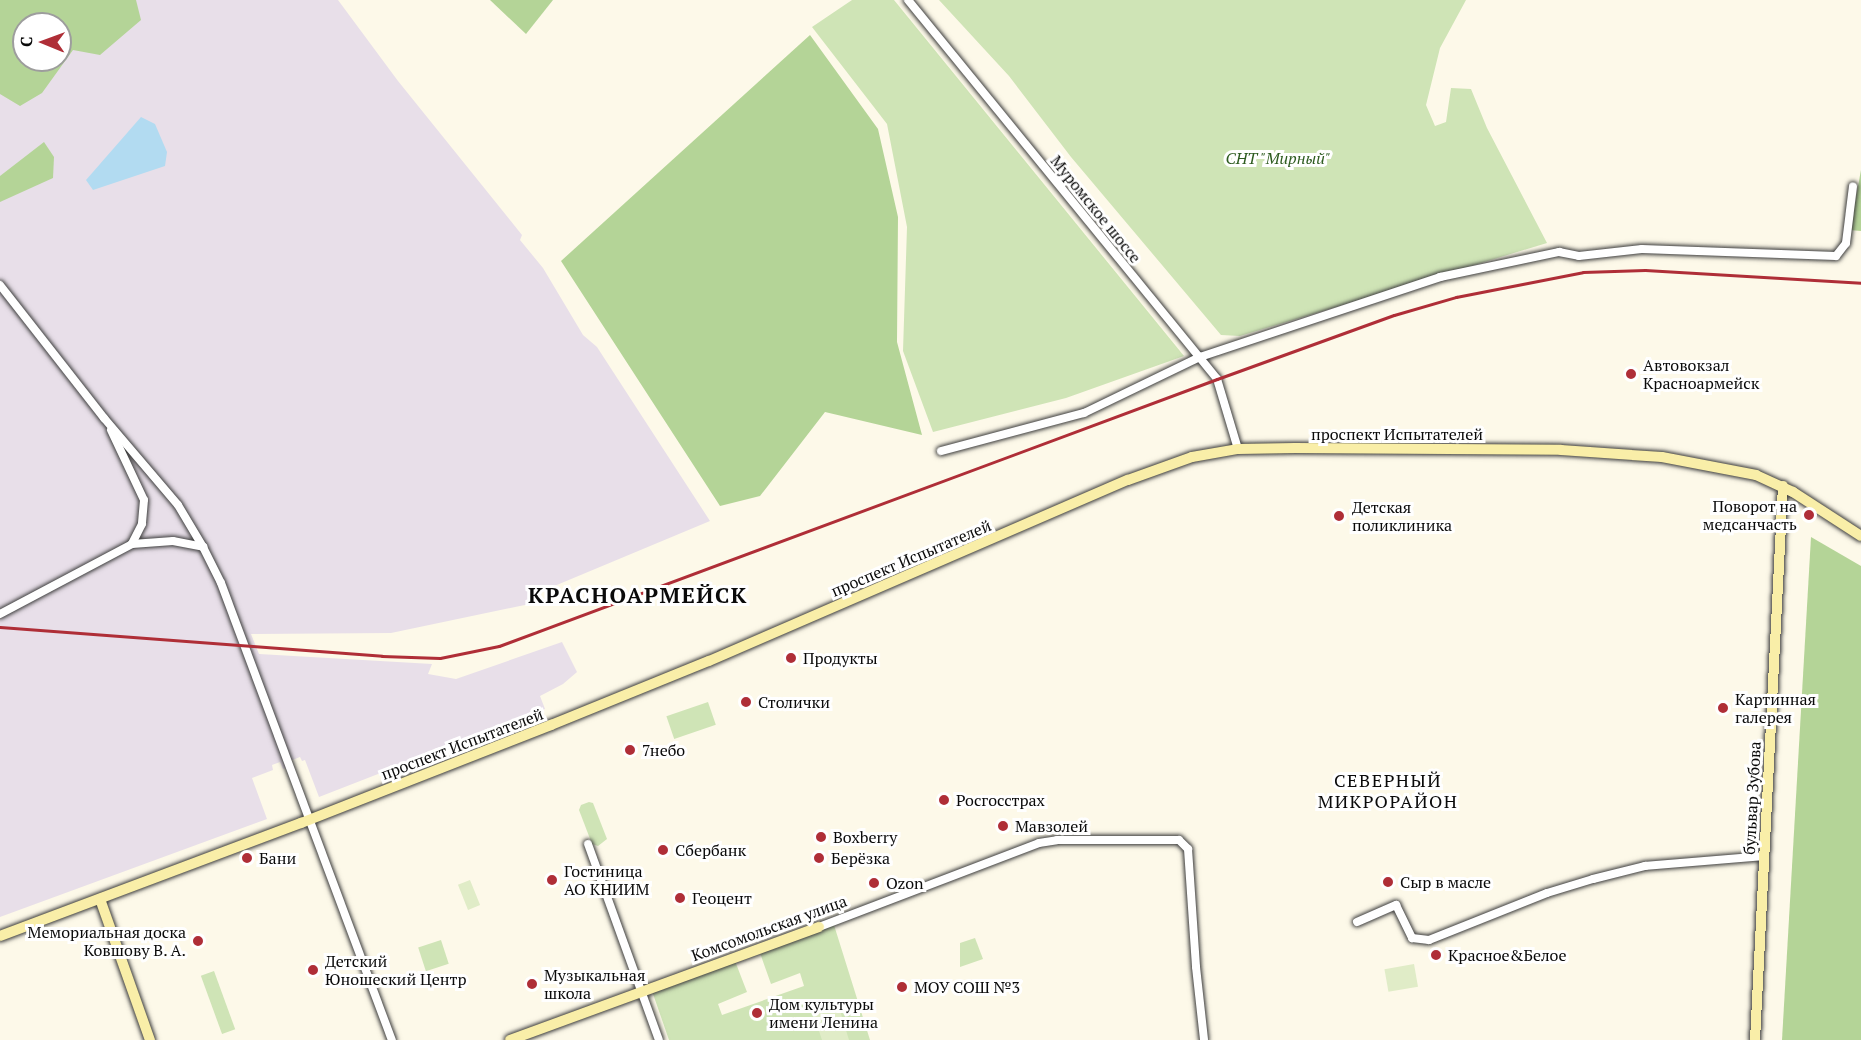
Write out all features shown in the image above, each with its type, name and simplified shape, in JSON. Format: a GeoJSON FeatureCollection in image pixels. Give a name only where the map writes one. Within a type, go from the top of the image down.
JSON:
{"type":"FeatureCollection","features":[{"type":"Feature","properties":{"kind":"main road","name":"проспект Испытателей"},"geometry":{"type":"LineString","coordinates":[[0,936],[309,820],[709,661],[1128,480],[1192,457],[1238,449],[1600,452],[1662,457],[1726,467],[1756,475],[1783,486],[1861,536]]}},
{"type":"Feature","properties":{"kind":"main road","name":"бульвар Зубова"},"geometry":{"type":"LineString","coordinates":[[1755,1040],[1783,486]]}},
{"type":"Feature","properties":{"kind":"main road"},"geometry":{"type":"LineString","coordinates":[[100,900],[150,1040]]}},
{"type":"Feature","properties":{"kind":"main road","name":"Комсомольская улица"},"geometry":{"type":"LineString","coordinates":[[510,1040],[819,927]]}},
{"type":"Feature","properties":{"kind":"street","name":"Муромское шоссе"},"geometry":{"type":"LineString","coordinates":[[908,0],[1217,379],[1238,449]]}},
{"type":"Feature","properties":{"kind":"street"},"geometry":{"type":"LineString","coordinates":[[941,452],[1084,413],[1200,357],[1440,277],[1559,252],[1579,256],[1642,249],[1836,256],[1846,243],[1853,186]]}},
{"type":"Feature","properties":{"kind":"street"},"geometry":{"type":"LineString","coordinates":[[0,285],[104,418],[178,505],[203,548],[221,583],[392,1040]]}},
{"type":"Feature","properties":{"kind":"street"},"geometry":{"type":"LineString","coordinates":[[104,418],[144,500],[142,524],[132,544]]}},
{"type":"Feature","properties":{"kind":"street"},"geometry":{"type":"LineString","coordinates":[[0,614],[132,544],[173,541],[203,548]]}},
{"type":"Feature","properties":{"kind":"street","name":"Комсомольская улица"},"geometry":{"type":"LineString","coordinates":[[819,927],[1039,843],[1057,840],[1154,838],[1179,840],[1188,849],[1196,967],[1204,1040]]}},
{"type":"Feature","properties":{"kind":"street"},"geometry":{"type":"LineString","coordinates":[[588,844],[659,1040]]}},
{"type":"Feature","properties":{"kind":"street"},"geometry":{"type":"LineString","coordinates":[[1358,922],[1396,905],[1412,938],[1429,940],[1547,893],[1593,879],[1645,866],[1764,856]]}},
{"type":"Feature","properties":{"kind":"shaded area"},"geometry":{"type":"Polygon","coordinates":[[[0,0],[338,0],[398,81],[522,235],[520,240],[543,268],[583,335],[597,347],[710,521],[540,592],[539,602],[391,633],[251,634],[259,654],[432,664],[428,674],[456,679],[562,642],[577,672],[563,684],[540,696],[545,709],[319,797],[305,760],[302,761],[300,757],[290,761],[292,765],[283,769],[280,762],[272,765],[273,770],[252,778],[267,819],[0,917],[0,0]]]}},
{"type":"Feature","properties":{"kind":"green space"},"geometry":{"type":"Polygon","coordinates":[[[0,0],[136,0],[141,20],[100,55],[72,51],[72,12],[12,12],[12,72],[57,72],[42,93],[20,106],[0,94],[0,0]]]}},
{"type":"Feature","properties":{"kind":"green space"},"geometry":{"type":"Polygon","coordinates":[[[490,0],[553,0],[526,34],[490,0]]]}},
{"type":"Feature","properties":{"kind":"green space"},"geometry":{"type":"Polygon","coordinates":[[[852,0],[894,0],[1184,356],[1066,398],[933,432],[903,351],[907,227],[887,124],[812,27],[852,0]]]}},
{"type":"Feature","properties":{"kind":"green space","name":"СНТ \"Мирный\""},"geometry":{"type":"Polygon","coordinates":[[[939,0],[1466,0],[1440,48],[1426,105],[1435,126],[1446,122],[1451,88],[1471,89],[1487,128],[1547,243],[1240,336],[1221,335],[1071,157],[1009,76],[939,0]]]}},
{"type":"Feature","properties":{"kind":"green space"},"geometry":{"type":"Polygon","coordinates":[[[810,35],[878,129],[898,217],[897,342],[922,435],[825,412],[760,496],[720,506],[561,261],[810,35]]]}},
{"type":"Feature","properties":{"kind":"green space"},"geometry":{"type":"Polygon","coordinates":[[[44,142],[54,157],[53,178],[0,202],[0,176],[44,142]]]}},
{"type":"Feature","properties":{"kind":"green space"},"geometry":{"type":"Polygon","coordinates":[[[1861,170],[1861,231],[1850,230],[1861,170]]]}},
{"type":"Feature","properties":{"kind":"green space"},"geometry":{"type":"Polygon","coordinates":[[[1811,537],[1861,566],[1861,1040],[1782,1040],[1811,537]]]}},
{"type":"Feature","properties":{"kind":"green space"},"geometry":{"type":"Polygon","coordinates":[[[708,702],[716,725],[674,739],[666,716],[708,702]]]}},
{"type":"Feature","properties":{"kind":"green space"},"geometry":{"type":"Polygon","coordinates":[[[593,803],[607,839],[598,846],[592,844],[579,810],[581,805],[593,803]]]}},
{"type":"Feature","properties":{"kind":"green space"},"geometry":{"type":"Polygon","coordinates":[[[470,880],[480,905],[468,910],[458,885],[470,880]]]}},
{"type":"Feature","properties":{"kind":"green space"},"geometry":{"type":"Polygon","coordinates":[[[834,925],[870,1040],[669,1040],[652,991],[735,961],[747,992],[718,1004],[722,1015],[804,986],[800,973],[771,984],[760,953],[834,925]]]}},
{"type":"Feature","properties":{"kind":"green space"},"geometry":{"type":"Polygon","coordinates":[[[975,938],[983,959],[960,967],[960,943],[975,938]]]}},
{"type":"Feature","properties":{"kind":"green space"},"geometry":{"type":"Polygon","coordinates":[[[441,940],[449,964],[426,971],[418,947],[441,940]]]}},
{"type":"Feature","properties":{"kind":"green space"},"geometry":{"type":"Polygon","coordinates":[[[1414,964],[1418,987],[1388,992],[1384,969],[1414,964]]]}},
{"type":"Feature","properties":{"kind":"green space"},"geometry":{"type":"Polygon","coordinates":[[[214,971],[235,1029],[222,1034],[201,976],[214,971]]]}},
{"type":"Feature","properties":{"kind":"green space"},"geometry":{"type":"Polygon","coordinates":[[[838,1004],[849,1040],[822,1040],[813,1013],[838,1004]]]}},
{"type":"Feature","properties":{"kind":"water"},"geometry":{"type":"Polygon","coordinates":[[[141,117],[155,124],[167,152],[165,166],[93,190],[86,180],[141,117]]]}},
{"type":"Feature","properties":{"kind":"railway"},"geometry":{"type":"LineString","coordinates":[[0,627],[382,656],[440,658],[499,646],[1217,379],[1394,315],[1456,297],[1583,272],[1645,270],[1861,283]]}},
{"type":"Feature","properties":{"kind":"place","name":"Автовокзал Красноармейск"},"geometry":{"type":"Point","coordinates":[1631,374]}},
{"type":"Feature","properties":{"kind":"place","name":"Поворот на медсанчасть"},"geometry":{"type":"Point","coordinates":[1809,515]}},
{"type":"Feature","properties":{"kind":"place","name":"Детская поликлиника"},"geometry":{"type":"Point","coordinates":[1339,516]}},
{"type":"Feature","properties":{"kind":"place","name":"Продукты"},"geometry":{"type":"Point","coordinates":[791,658]}},
{"type":"Feature","properties":{"kind":"place","name":"Столички"},"geometry":{"type":"Point","coordinates":[746,702]}},
{"type":"Feature","properties":{"kind":"place","name":"Картинная галерея"},"geometry":{"type":"Point","coordinates":[1723,708]}},
{"type":"Feature","properties":{"kind":"place","name":"7небо"},"geometry":{"type":"Point","coordinates":[630,750]}},
{"type":"Feature","properties":{"kind":"place","name":"Росгосстрах"},"geometry":{"type":"Point","coordinates":[944,800]}},
{"type":"Feature","properties":{"kind":"place","name":"Мавзолей"},"geometry":{"type":"Point","coordinates":[1003,826]}},
{"type":"Feature","properties":{"kind":"place","name":"Boxberry"},"geometry":{"type":"Point","coordinates":[821,837]}},
{"type":"Feature","properties":{"kind":"place","name":"Сбербанк"},"geometry":{"type":"Point","coordinates":[663,850]}},
{"type":"Feature","properties":{"kind":"place","name":"Бани"},"geometry":{"type":"Point","coordinates":[247,858]}},
{"type":"Feature","properties":{"kind":"place","name":"Берёзка"},"geometry":{"type":"Point","coordinates":[819,858]}},
{"type":"Feature","properties":{"kind":"place","name":"Гостиница АО КНИИМ"},"geometry":{"type":"Point","coordinates":[552,880]}},
{"type":"Feature","properties":{"kind":"place","name":"Сыр в масле"},"geometry":{"type":"Point","coordinates":[1388,882]}},
{"type":"Feature","properties":{"kind":"place","name":"Ozon"},"geometry":{"type":"Point","coordinates":[874,883]}},
{"type":"Feature","properties":{"kind":"place","name":"Геоцент"},"geometry":{"type":"Point","coordinates":[680,898]}},
{"type":"Feature","properties":{"kind":"place","name":"Мемориальная доска Ковшову В. А."},"geometry":{"type":"Point","coordinates":[198,941]}},
{"type":"Feature","properties":{"kind":"place","name":"Красное&Белое"},"geometry":{"type":"Point","coordinates":[1436,955]}},
{"type":"Feature","properties":{"kind":"place","name":"Детский Юношеский Центр"},"geometry":{"type":"Point","coordinates":[313,970]}},
{"type":"Feature","properties":{"kind":"place","name":"Музыкальная школа"},"geometry":{"type":"Point","coordinates":[532,984]}},
{"type":"Feature","properties":{"kind":"place","name":"МОУ СОШ №3"},"geometry":{"type":"Point","coordinates":[902,987]}},
{"type":"Feature","properties":{"kind":"place","name":"Дом культуры имени Ленина"},"geometry":{"type":"Point","coordinates":[757,1013]}},
{"type":"Feature","properties":{"kind":"district","name":"КРАСНОАРМЕЙСК"},"geometry":{"type":"Point","coordinates":[638,595]}},
{"type":"Feature","properties":{"kind":"district","name":"СЕВЕРНЫЙ МИКРОРАЙОН"},"geometry":{"type":"Point","coordinates":[1388,791]}}]}
